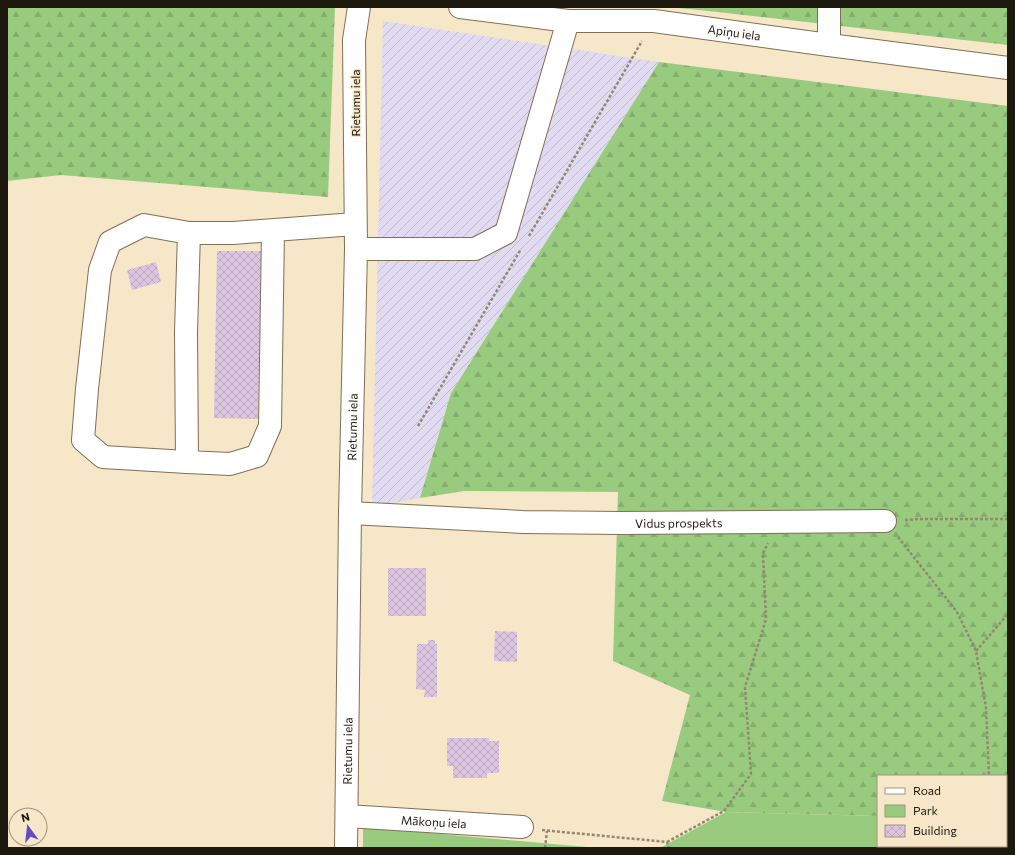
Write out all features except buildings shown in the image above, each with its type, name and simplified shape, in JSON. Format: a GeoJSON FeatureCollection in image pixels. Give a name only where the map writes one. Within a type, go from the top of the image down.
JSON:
{"type":"FeatureCollection","features":[{"type":"Feature","properties":{"kind":"street","name":"Rietumu iela"},"geometry":{"type":"LineString","coordinates":[[346,848],[350,513],[356,249],[354,40],[359,7]]}},
{"type":"Feature","properties":{"kind":"street","name":"Apiņu iela"},"geometry":{"type":"LineString","coordinates":[[460,7],[568,21],[654,21],[1008,68]]}},
{"type":"Feature","properties":{"kind":"street"},"geometry":{"type":"LineString","coordinates":[[829,7],[829,45]]}},
{"type":"Feature","properties":{"kind":"street"},"geometry":{"type":"LineString","coordinates":[[356,249],[474,249],[506,233],[568,21]]}},
{"type":"Feature","properties":{"kind":"street"},"geometry":{"type":"LineString","coordinates":[[273,231],[270,426],[257,456],[230,464],[103,457],[83,440],[100,270],[110,242],[144,225],[189,233],[233,233],[355,224]]}},
{"type":"Feature","properties":{"kind":"street"},"geometry":{"type":"LineString","coordinates":[[187,462],[186,332],[189,233]]}},
{"type":"Feature","properties":{"kind":"street","name":"Vidus prospekts"},"geometry":{"type":"LineString","coordinates":[[350,513],[522,522],[621,523],[885,521]]}},
{"type":"Feature","properties":{"kind":"street","name":"Mākoņu iela"},"geometry":{"type":"LineString","coordinates":[[347,816],[522,827]]}},
{"type":"Feature","properties":{"kind":"path"},"geometry":{"type":"LineString","coordinates":[[526,241],[654,21]]}},
{"type":"Feature","properties":{"kind":"path"},"geometry":{"type":"LineString","coordinates":[[418,426],[522,248]]}},
{"type":"Feature","properties":{"kind":"path"},"geometry":{"type":"LineString","coordinates":[[885,521],[919,519],[1008,519]]}},
{"type":"Feature","properties":{"kind":"path"},"geometry":{"type":"LineString","coordinates":[[522,827],[547,831],[667,842],[724,811],[751,774],[745,687],[766,619],[763,553],[778,521]]}},
{"type":"Feature","properties":{"kind":"path"},"geometry":{"type":"LineString","coordinates":[[885,521],[957,612],[976,651],[986,708],[989,775]]}},
{"type":"Feature","properties":{"kind":"path"},"geometry":{"type":"LineString","coordinates":[[976,651],[1008,614]]}},
{"type":"Feature","properties":{"kind":"path"},"geometry":{"type":"LineString","coordinates":[[545,848],[547,831]]}},
{"type":"Feature","properties":{"kind":"path"},"geometry":{"type":"LineString","coordinates":[[667,842],[669,848]]}},
{"type":"Feature","properties":{"kind":"shaded area"},"geometry":{"type":"Polygon","coordinates":[[[383,21],[659,62],[451,393],[420,498],[372,507],[383,21]]]}},
{"type":"Feature","properties":{"kind":"green space"},"geometry":{"type":"Polygon","coordinates":[[[7,7],[335,7],[328,197],[61,175],[7,181],[7,7]]]}},
{"type":"Feature","properties":{"kind":"green space"},"geometry":{"type":"Polygon","coordinates":[[[668,7],[1008,7],[1008,45],[708,11],[668,7]]]}},
{"type":"Feature","properties":{"kind":"green space"},"geometry":{"type":"Polygon","coordinates":[[[659,62],[1008,106],[1008,848],[879,848],[1007,847],[1007,775],[877,775],[877,816],[726,812],[662,801],[690,695],[613,661],[618,492],[464,491],[420,498],[451,393],[659,62]]]}},
{"type":"Feature","properties":{"kind":"green space"},"geometry":{"type":"Polygon","coordinates":[[[726,812],[877,816],[877,847],[879,848],[660,848],[726,812]]]}},
{"type":"Feature","properties":{"kind":"green space"},"geometry":{"type":"Polygon","coordinates":[[[363,827],[598,848],[363,848],[363,827]]]}}]}
